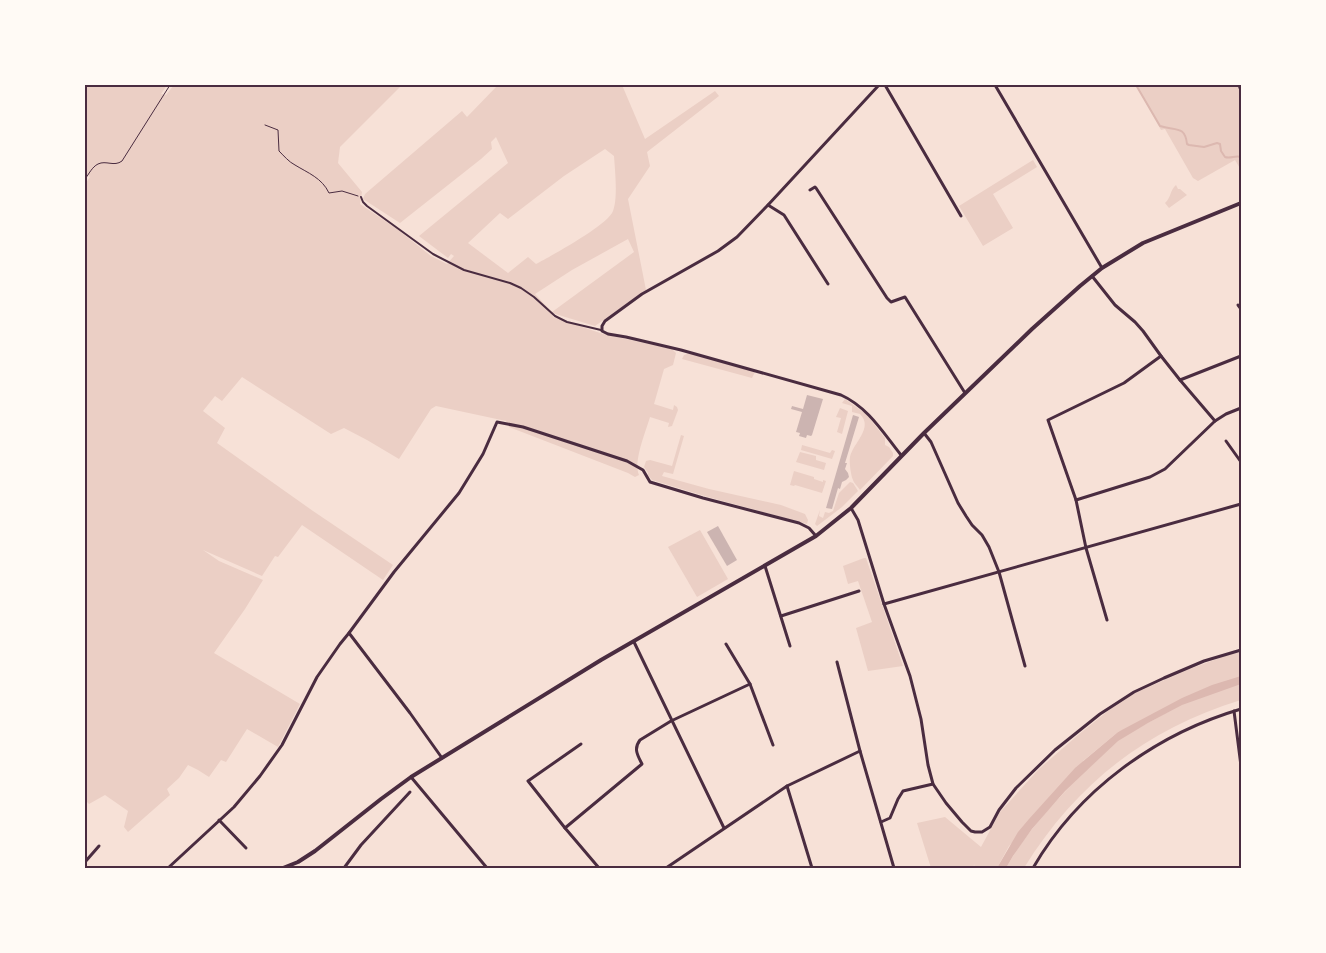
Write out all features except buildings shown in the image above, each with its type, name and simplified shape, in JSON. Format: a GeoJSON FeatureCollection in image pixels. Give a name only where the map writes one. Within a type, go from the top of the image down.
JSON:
{"type":"FeatureCollection","features":[{"type":"Feature","properties":{"kind":"street"},"geometry":{"type":"LineString","coordinates":[[878,85],[737,237],[718,251],[642,294],[605,321],[602,331],[608,334],[681,350],[842,395],[864,410],[901,456]]}},
{"type":"Feature","properties":{"kind":"street"},"geometry":{"type":"LineString","coordinates":[[885,85],[961,216]]}},
{"type":"Feature","properties":{"kind":"street"},"geometry":{"type":"LineString","coordinates":[[995,85],[1102,268]]}},
{"type":"Feature","properties":{"kind":"street"},"geometry":{"type":"LineString","coordinates":[[810,190],[816,188],[887,298],[891,302],[905,297],[966,393]]}},
{"type":"Feature","properties":{"kind":"street"},"geometry":{"type":"LineString","coordinates":[[283,868],[298,862],[315,851],[411,777],[586,670],[816,536],[851,508],[924,433],[1049,312],[1102,268],[1143,243],[1241,202]]}},
{"type":"Feature","properties":{"kind":"street"},"geometry":{"type":"LineString","coordinates":[[768,205],[784,215],[828,284]]}},
{"type":"Feature","properties":{"kind":"street"},"geometry":{"type":"LineString","coordinates":[[1092,276],[1115,305],[1143,330],[1160,356],[1215,421]]}},
{"type":"Feature","properties":{"kind":"street"},"geometry":{"type":"LineString","coordinates":[[1238,305],[1241,309]]}},
{"type":"Feature","properties":{"kind":"street"},"geometry":{"type":"LineString","coordinates":[[1107,620],[1086,548],[1076,500],[1048,420],[1124,383],[1160,356]]}},
{"type":"Feature","properties":{"kind":"street"},"geometry":{"type":"LineString","coordinates":[[1180,380],[1241,356]]}},
{"type":"Feature","properties":{"kind":"street"},"geometry":{"type":"LineString","coordinates":[[1076,500],[1150,477],[1165,469],[1215,421],[1241,408]]}},
{"type":"Feature","properties":{"kind":"street"},"geometry":{"type":"LineString","coordinates":[[168,868],[241,800],[282,745],[317,677],[394,572],[459,493],[483,454],[498,422],[524,427],[627,461],[643,470],[650,482],[799,523],[809,528],[816,536]]}},
{"type":"Feature","properties":{"kind":"street"},"geometry":{"type":"LineString","coordinates":[[924,433],[931,442],[958,503],[972,525],[989,546],[1025,666]]}},
{"type":"Feature","properties":{"kind":"street"},"geometry":{"type":"LineString","coordinates":[[1226,441],[1241,462]]}},
{"type":"Feature","properties":{"kind":"street"},"geometry":{"type":"LineString","coordinates":[[884,604],[1241,504]]}},
{"type":"Feature","properties":{"kind":"street"},"geometry":{"type":"LineString","coordinates":[[851,508],[858,520],[884,604],[910,676],[921,720],[933,784],[946,803],[970,831],[979,833],[990,827],[999,810],[1016,788],[1055,750],[1100,714],[1134,692],[1164,678],[1204,661],[1241,650]]}},
{"type":"Feature","properties":{"kind":"street"},"geometry":{"type":"LineString","coordinates":[[765,566],[790,646]]}},
{"type":"Feature","properties":{"kind":"street"},"geometry":{"type":"LineString","coordinates":[[781,616],[859,591]]}},
{"type":"Feature","properties":{"kind":"street"},"geometry":{"type":"LineString","coordinates":[[349,633],[442,758]]}},
{"type":"Feature","properties":{"kind":"street"},"geometry":{"type":"LineString","coordinates":[[634,642],[724,828]]}},
{"type":"Feature","properties":{"kind":"street"},"geometry":{"type":"LineString","coordinates":[[726,644],[750,684],[773,745]]}},
{"type":"Feature","properties":{"kind":"street"},"geometry":{"type":"LineString","coordinates":[[837,662],[860,751],[894,868]]}},
{"type":"Feature","properties":{"kind":"street"},"geometry":{"type":"LineString","coordinates":[[565,828],[642,764],[636,750],[638,742],[672,721],[750,684]]}},
{"type":"Feature","properties":{"kind":"street"},"geometry":{"type":"LineString","coordinates":[[1033,868],[1067,819],[1116,773],[1142,754],[1186,729],[1241,709]]}},
{"type":"Feature","properties":{"kind":"street"},"geometry":{"type":"LineString","coordinates":[[1234,711],[1241,766]]}},
{"type":"Feature","properties":{"kind":"street"},"geometry":{"type":"LineString","coordinates":[[581,744],[528,781],[599,868]]}},
{"type":"Feature","properties":{"kind":"street"},"geometry":{"type":"LineString","coordinates":[[666,868],[787,786],[860,751]]}},
{"type":"Feature","properties":{"kind":"street"},"geometry":{"type":"LineString","coordinates":[[411,777],[488,868]]}},
{"type":"Feature","properties":{"kind":"street"},"geometry":{"type":"LineString","coordinates":[[881,822],[890,818],[898,799],[904,791],[933,784]]}},
{"type":"Feature","properties":{"kind":"street"},"geometry":{"type":"LineString","coordinates":[[787,786],[812,868]]}},
{"type":"Feature","properties":{"kind":"street"},"geometry":{"type":"LineString","coordinates":[[344,868],[360,845],[410,792]]}},
{"type":"Feature","properties":{"kind":"street"},"geometry":{"type":"LineString","coordinates":[[219,820],[246,848]]}},
{"type":"Feature","properties":{"kind":"street"},"geometry":{"type":"LineString","coordinates":[[85,862],[99,846]]}},
{"type":"Feature","properties":{"kind":"lane"},"geometry":{"type":"LineString","coordinates":[[361,197],[367,206],[433,254],[464,270],[521,288],[555,316],[567,322],[602,331]]}},
{"type":"Feature","properties":{"kind":"path"},"geometry":{"type":"LineString","coordinates":[[85,180],[93,168],[100,163],[116,164],[122,161],[170,85]]}},
{"type":"Feature","properties":{"kind":"path"},"geometry":{"type":"LineString","coordinates":[[1238,85],[1241,94]]}},
{"type":"Feature","properties":{"kind":"path"},"geometry":{"type":"LineString","coordinates":[[265,125],[278,130],[279,151],[293,164],[325,184],[329,193],[342,191],[361,197]]}},
{"type":"Feature","properties":{"kind":"shaded area"},"geometry":{"type":"Polygon","coordinates":[[[85,85],[167,85],[161,94],[166,95],[174,85],[402,85],[340,147],[338,163],[362,192],[360,204],[397,229],[431,256],[447,264],[454,256],[451,254],[448,258],[419,236],[508,163],[496,137],[491,142],[492,149],[481,159],[400,223],[363,199],[365,194],[462,111],[467,117],[498,85],[622,85],[645,139],[715,91],[719,96],[647,152],[650,166],[628,199],[646,290],[595,326],[552,313],[553,317],[603,334],[672,349],[676,353],[673,365],[664,369],[654,404],[673,410],[674,405],[678,410],[672,426],[668,427],[669,423],[650,417],[639,455],[639,475],[635,477],[509,427],[506,421],[436,406],[431,409],[399,459],[344,428],[331,434],[242,377],[222,401],[215,396],[203,411],[225,428],[217,443],[393,565],[383,580],[302,525],[278,557],[275,556],[262,576],[203,550],[219,561],[263,580],[214,653],[300,704],[278,747],[247,729],[226,762],[221,760],[209,777],[188,765],[179,778],[167,789],[170,795],[128,832],[124,827],[128,811],[105,795],[89,804],[85,800],[85,184],[90,177],[87,174],[85,177],[85,85]],[[605,149],[564,176],[508,219],[500,213],[468,243],[508,273],[528,257],[536,264],[590,232],[609,217],[615,206],[614,156],[605,149]],[[628,239],[572,270],[535,294],[552,312],[634,252],[628,239]]]}},
{"type":"Feature","properties":{"kind":"shaded area"},"geometry":{"type":"Polygon","coordinates":[[[1136,85],[1241,85],[1241,170],[1235,160],[1198,181],[1193,178],[1165,129],[1161,130],[1136,85]]]}},
{"type":"Feature","properties":{"kind":"shaded area"},"geometry":{"type":"Polygon","coordinates":[[[1033,160],[1037,167],[993,194],[1013,228],[983,246],[959,206],[1033,160]]]}},
{"type":"Feature","properties":{"kind":"shaded area"},"geometry":{"type":"Polygon","coordinates":[[[1176,185],[1178,189],[1187,195],[1169,208],[1165,203],[1176,185]]]}},
{"type":"Feature","properties":{"kind":"shaded area"},"geometry":{"type":"Polygon","coordinates":[[[690,353],[755,372],[752,378],[682,359],[684,355],[690,353]]]}},
{"type":"Feature","properties":{"kind":"shaded area"},"geometry":{"type":"Polygon","coordinates":[[[845,399],[866,414],[885,438],[885,445],[893,453],[893,456],[860,490],[852,478],[850,457],[865,425],[864,419],[860,414],[852,412],[852,406],[842,403],[845,399]]]}},
{"type":"Feature","properties":{"kind":"shaded area"},"geometry":{"type":"Polygon","coordinates":[[[840,408],[848,411],[842,434],[837,432],[841,418],[836,417],[840,408]]]}},
{"type":"Feature","properties":{"kind":"shaded area"},"geometry":{"type":"Polygon","coordinates":[[[681,435],[684,436],[673,474],[664,472],[662,476],[709,489],[781,505],[805,514],[808,520],[807,524],[652,480],[644,467],[646,461],[650,460],[672,466],[681,435]]]}},
{"type":"Feature","properties":{"kind":"shaded area"},"geometry":{"type":"Polygon","coordinates":[[[802,445],[830,453],[832,450],[835,451],[832,459],[801,450],[802,445]]]}},
{"type":"Feature","properties":{"kind":"shaded area"},"geometry":{"type":"Polygon","coordinates":[[[800,452],[816,456],[816,460],[826,463],[824,470],[796,462],[800,452]]]}},
{"type":"Feature","properties":{"kind":"shaded area"},"geometry":{"type":"Polygon","coordinates":[[[794,471],[823,482],[823,480],[826,481],[822,493],[790,485],[794,471]]]}},
{"type":"Feature","properties":{"kind":"shaded area"},"geometry":{"type":"Polygon","coordinates":[[[850,482],[853,483],[858,491],[842,507],[817,526],[815,524],[820,510],[819,516],[823,518],[825,512],[833,511],[839,493],[850,482]]]}},
{"type":"Feature","properties":{"kind":"shaded area"},"geometry":{"type":"Polygon","coordinates":[[[700,530],[728,579],[697,597],[668,547],[700,530]]]}},
{"type":"Feature","properties":{"kind":"shaded area"},"geometry":{"type":"Polygon","coordinates":[[[866,558],[903,666],[868,671],[856,628],[872,622],[858,581],[848,584],[843,566],[866,558]]]}},
{"type":"Feature","properties":{"kind":"shaded area"},"geometry":{"type":"Polygon","coordinates":[[[1241,652],[1241,700],[1207,712],[1174,727],[1116,763],[1066,810],[1024,868],[1006,868],[1013,855],[1040,820],[1080,777],[1009,846],[997,868],[973,868],[975,864],[972,868],[931,868],[917,823],[945,817],[981,847],[1000,812],[1039,769],[1124,698],[1187,670],[1241,652]],[[1179,706],[1118,732],[1083,761],[1088,769],[1114,744],[1113,742],[1179,706]]]}},
{"type":"Feature","properties":{"kind":"shaded area"},"geometry":{"type":"Polygon","coordinates":[[[1241,676],[1241,684],[1182,705],[1118,741],[1065,791],[1032,829],[1006,868],[997,868],[1018,832],[1029,819],[1075,768],[1118,732],[1182,698],[1212,685],[1241,676]]]}},
{"type":"Feature","properties":{"kind":"waterway"},"geometry":{"type":"LineString","coordinates":[[1136,85],[1160,126],[1182,131],[1189,145],[1204,147],[1217,143],[1220,144],[1221,151],[1225,157],[1241,157]]}}]}
